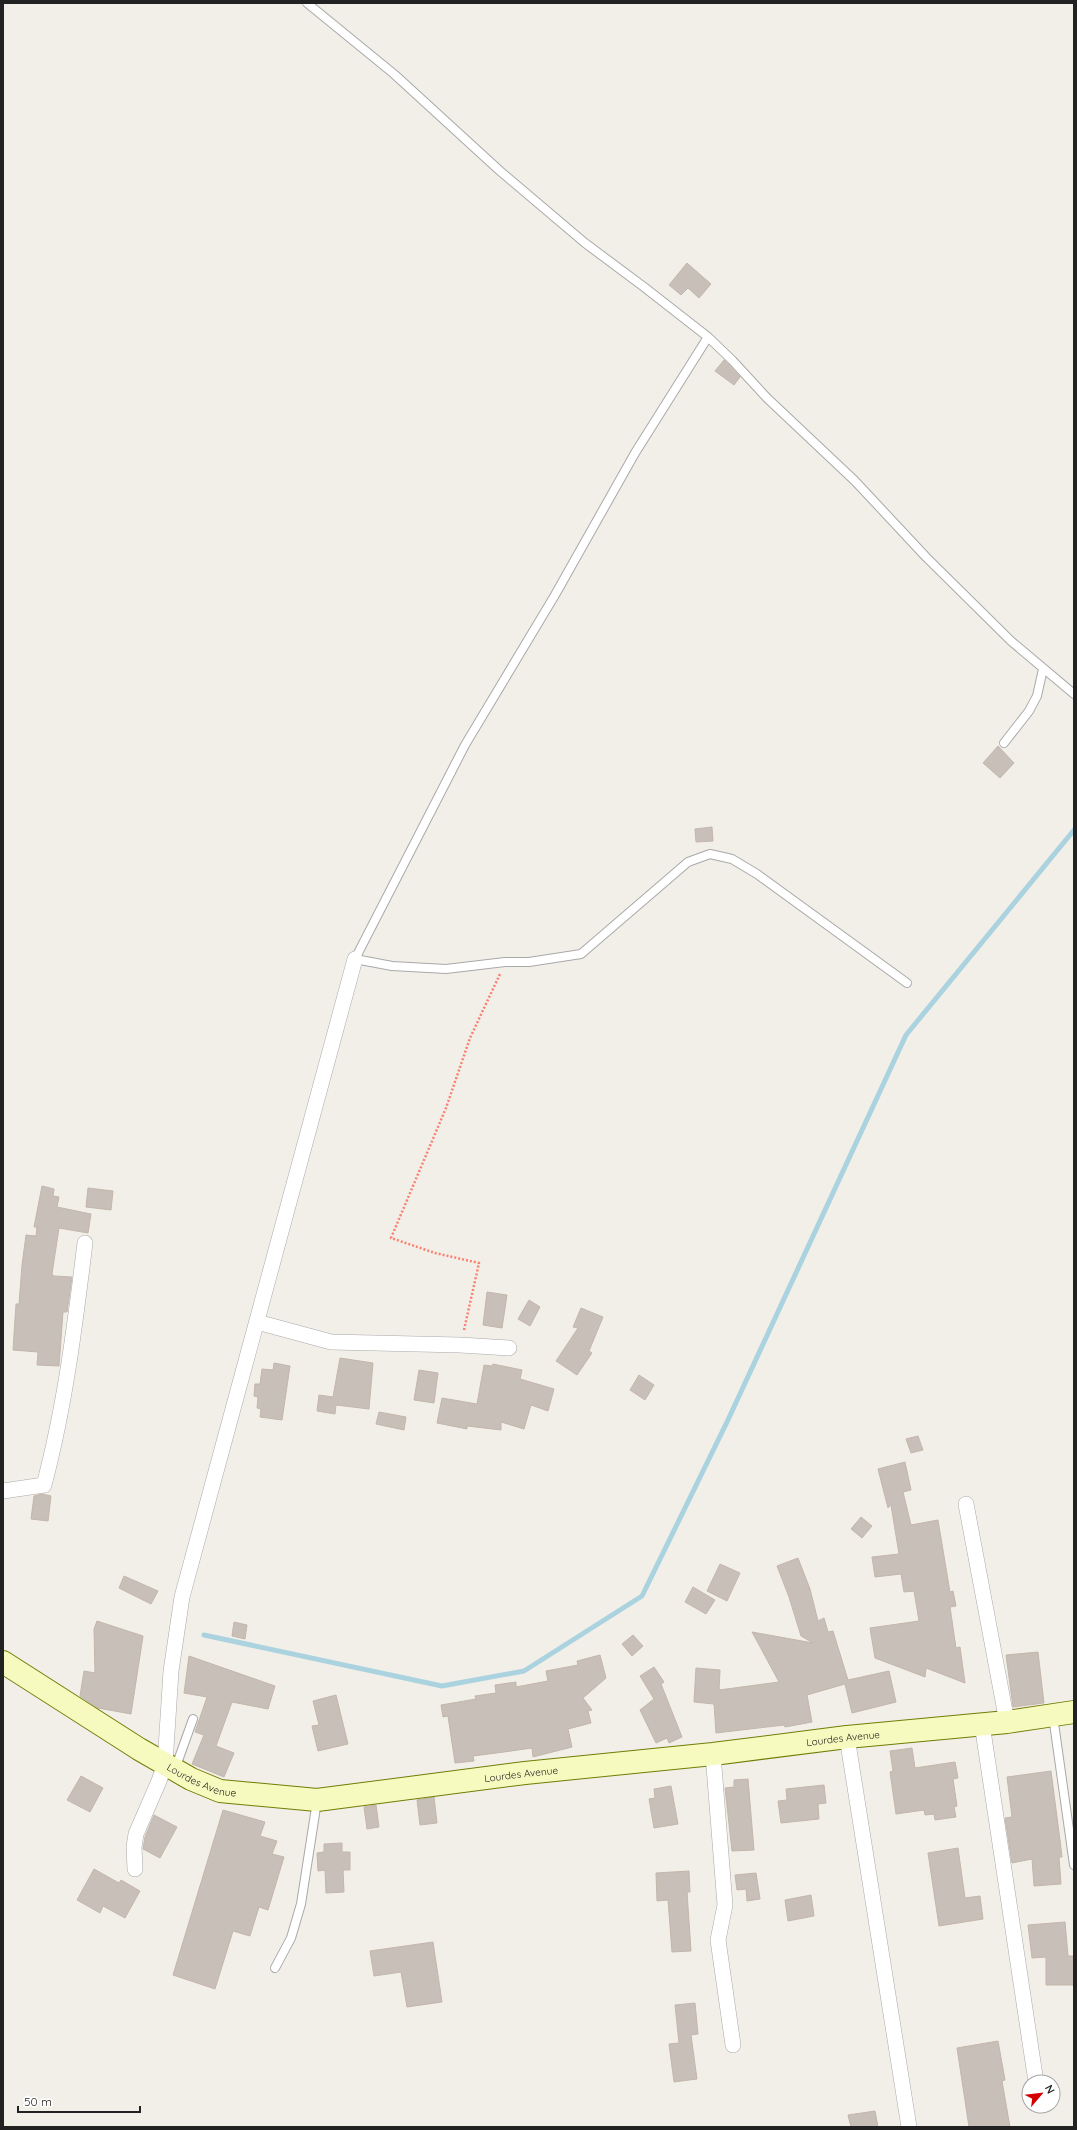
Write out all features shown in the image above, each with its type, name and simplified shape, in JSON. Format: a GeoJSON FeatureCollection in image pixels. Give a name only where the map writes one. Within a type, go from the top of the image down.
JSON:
{"type":"FeatureCollection","features":[{"type":"Feature","properties":{"kind":"main road","name":"Lourdes Avenue"},"geometry":{"type":"LineString","coordinates":[[3,1662],[170,1767],[220,1791],[317,1800],[525,1773],[713,1754],[847,1737],[1007,1722],[1074,1712]]}},
{"type":"Feature","properties":{"kind":"street"},"geometry":{"type":"LineString","coordinates":[[135,1869],[134,1847],[136,1834],[159,1781],[170,1767],[171,1671],[182,1597],[355,959]]}},
{"type":"Feature","properties":{"kind":"street"},"geometry":{"type":"LineString","coordinates":[[3,1491],[44,1485],[59,1423],[70,1358],[85,1244]]}},
{"type":"Feature","properties":{"kind":"street"},"geometry":{"type":"LineString","coordinates":[[257,1322],[331,1342],[460,1345],[509,1348]]}},
{"type":"Feature","properties":{"kind":"street"},"geometry":{"type":"LineString","coordinates":[[966,1504],[1007,1722]]}},
{"type":"Feature","properties":{"kind":"street"},"geometry":{"type":"LineString","coordinates":[[982,1724],[1035,2074]]}},
{"type":"Feature","properties":{"kind":"street"},"geometry":{"type":"LineString","coordinates":[[847,1737],[909,2127]]}},
{"type":"Feature","properties":{"kind":"street"},"geometry":{"type":"LineString","coordinates":[[713,1754],[725,1905],[718,1940],[733,2045]]}},
{"type":"Feature","properties":{"kind":"lane"},"geometry":{"type":"LineString","coordinates":[[307,3],[394,74],[500,171],[585,244],[644,287],[708,337],[732,360],[767,398],[810,436],[855,481],[926,557],[1011,641],[1074,694]]}},
{"type":"Feature","properties":{"kind":"lane"},"geometry":{"type":"LineString","coordinates":[[708,337],[635,454],[555,595],[465,745],[355,959],[413,968],[446,969],[505,962],[529,962],[581,954],[688,862],[710,854],[732,859],[756,874],[907,983]]}},
{"type":"Feature","properties":{"kind":"lane"},"geometry":{"type":"LineString","coordinates":[[1004,743],[1029,711],[1037,696],[1043,669]]}},
{"type":"Feature","properties":{"kind":"lane"},"geometry":{"type":"LineString","coordinates":[[1053,1716],[1074,1865]]}},
{"type":"Feature","properties":{"kind":"lane"},"geometry":{"type":"LineString","coordinates":[[170,1767],[192,1719]]}},
{"type":"Feature","properties":{"kind":"lane"},"geometry":{"type":"LineString","coordinates":[[276,1968],[291,1938],[301,1904],[317,1800]]}},
{"type":"Feature","properties":{"kind":"path"},"geometry":{"type":"LineString","coordinates":[[460,1345],[479,1263],[435,1253],[391,1238],[446,1108],[470,1038],[505,962]]}},
{"type":"Feature","properties":{"kind":"building"},"geometry":{"type":"Polygon","coordinates":[[[687,263],[711,284],[699,298],[688,288],[681,295],[669,285],[687,263]]]}},
{"type":"Feature","properties":{"kind":"building"},"geometry":{"type":"Polygon","coordinates":[[[724,360],[740,377],[734,385],[715,371],[724,360]]]}},
{"type":"Feature","properties":{"kind":"building"},"geometry":{"type":"Polygon","coordinates":[[[998,746],[1014,763],[1000,778],[983,763],[998,746]]]}},
{"type":"Feature","properties":{"kind":"building"},"geometry":{"type":"Polygon","coordinates":[[[712,827],[713,841],[696,842],[695,829],[712,827]]]}},
{"type":"Feature","properties":{"kind":"building"},"geometry":{"type":"Polygon","coordinates":[[[42,1186],[54,1189],[53,1196],[59,1197],[57,1207],[91,1214],[88,1233],[59,1228],[52,1274],[54,1276],[72,1277],[67,1312],[63,1312],[59,1366],[37,1365],[38,1352],[13,1350],[16,1304],[19,1304],[26,1235],[36,1236],[37,1227],[34,1227],[42,1186]]]}},
{"type":"Feature","properties":{"kind":"building"},"geometry":{"type":"Polygon","coordinates":[[[88,1188],[113,1191],[111,1210],[86,1207],[88,1188]]]}},
{"type":"Feature","properties":{"kind":"building"},"geometry":{"type":"Polygon","coordinates":[[[487,1292],[507,1295],[502,1328],[483,1325],[487,1292]]]}},
{"type":"Feature","properties":{"kind":"building"},"geometry":{"type":"Polygon","coordinates":[[[529,1300],[540,1307],[530,1326],[518,1319],[529,1300]]]}},
{"type":"Feature","properties":{"kind":"building"},"geometry":{"type":"Polygon","coordinates":[[[581,1308],[603,1317],[589,1351],[592,1353],[577,1375],[556,1361],[578,1328],[573,1327],[581,1308]]]}},
{"type":"Feature","properties":{"kind":"building"},"geometry":{"type":"Polygon","coordinates":[[[340,1358],[373,1363],[369,1409],[336,1405],[335,1414],[317,1411],[319,1395],[333,1397],[340,1358]]]}},
{"type":"Feature","properties":{"kind":"building"},"geometry":{"type":"Polygon","coordinates":[[[274,1363],[290,1366],[282,1420],[260,1417],[261,1409],[257,1408],[258,1397],[254,1396],[255,1384],[260,1384],[262,1369],[273,1370],[274,1363]]]}},
{"type":"Feature","properties":{"kind":"building"},"geometry":{"type":"Polygon","coordinates":[[[493,1364],[522,1370],[520,1379],[554,1389],[548,1411],[531,1405],[524,1429],[501,1422],[501,1430],[467,1426],[467,1429],[437,1423],[442,1398],[477,1404],[484,1365],[492,1366],[493,1364]]]}},
{"type":"Feature","properties":{"kind":"building"},"geometry":{"type":"Polygon","coordinates":[[[419,1370],[438,1373],[434,1403],[414,1400],[419,1370]]]}},
{"type":"Feature","properties":{"kind":"building"},"geometry":{"type":"Polygon","coordinates":[[[639,1375],[654,1385],[645,1400],[630,1390],[639,1375]]]}},
{"type":"Feature","properties":{"kind":"building"},"geometry":{"type":"Polygon","coordinates":[[[379,1412],[406,1417],[404,1430],[376,1424],[379,1412]]]}},
{"type":"Feature","properties":{"kind":"building"},"geometry":{"type":"Polygon","coordinates":[[[918,1436],[923,1450],[911,1453],[906,1439],[918,1436]]]}},
{"type":"Feature","properties":{"kind":"building"},"geometry":{"type":"Polygon","coordinates":[[[905,1462],[911,1490],[903,1492],[911,1525],[938,1520],[950,1592],[953,1591],[956,1606],[950,1607],[956,1648],[960,1647],[965,1683],[926,1668],[925,1677],[875,1658],[870,1628],[919,1621],[914,1591],[904,1592],[901,1574],[875,1577],[872,1557],[899,1554],[891,1505],[888,1508],[878,1469],[905,1462]]]}},
{"type":"Feature","properties":{"kind":"building"},"geometry":{"type":"Polygon","coordinates":[[[42,1494],[51,1496],[48,1521],[31,1519],[34,1496],[42,1494]]]}},
{"type":"Feature","properties":{"kind":"building"},"geometry":{"type":"Polygon","coordinates":[[[861,1517],[872,1526],[862,1538],[851,1529],[861,1517]]]}},
{"type":"Feature","properties":{"kind":"building"},"geometry":{"type":"Polygon","coordinates":[[[798,1558],[810,1589],[818,1621],[824,1618],[828,1632],[833,1631],[848,1680],[889,1671],[896,1702],[852,1713],[845,1684],[807,1695],[812,1722],[785,1727],[784,1725],[716,1733],[714,1704],[694,1702],[696,1668],[720,1670],[719,1690],[779,1682],[752,1632],[813,1643],[801,1636],[789,1597],[777,1566],[798,1558]]]}},
{"type":"Feature","properties":{"kind":"building"},"geometry":{"type":"Polygon","coordinates":[[[720,1564],[740,1573],[727,1601],[707,1591],[720,1564]]]}},
{"type":"Feature","properties":{"kind":"building"},"geometry":{"type":"Polygon","coordinates":[[[124,1576],[158,1591],[151,1604],[119,1588],[124,1576]]]}},
{"type":"Feature","properties":{"kind":"building"},"geometry":{"type":"Polygon","coordinates":[[[693,1587],[715,1600],[706,1614],[685,1602],[693,1587]]]}},
{"type":"Feature","properties":{"kind":"building"},"geometry":{"type":"Polygon","coordinates":[[[97,1621],[143,1636],[131,1714],[98,1708],[80,1696],[84,1671],[95,1673],[94,1629],[97,1621]]]}},
{"type":"Feature","properties":{"kind":"building"},"geometry":{"type":"Polygon","coordinates":[[[234,1622],[247,1625],[245,1639],[232,1636],[234,1622]]]}},
{"type":"Feature","properties":{"kind":"building"},"geometry":{"type":"Polygon","coordinates":[[[633,1635],[643,1646],[632,1656],[622,1644],[633,1635]]]}},
{"type":"Feature","properties":{"kind":"building"},"geometry":{"type":"Polygon","coordinates":[[[1038,1652],[1044,1703],[1013,1707],[1006,1655],[1038,1652]]]}},
{"type":"Feature","properties":{"kind":"building"},"geometry":{"type":"Polygon","coordinates":[[[600,1655],[606,1678],[583,1698],[592,1710],[588,1711],[591,1723],[568,1729],[572,1747],[533,1757],[532,1748],[473,1756],[474,1761],[455,1763],[448,1716],[443,1717],[441,1705],[476,1699],[475,1696],[496,1693],[495,1685],[516,1682],[516,1687],[548,1681],[546,1671],[578,1665],[577,1661],[600,1655]]]}},
{"type":"Feature","properties":{"kind":"building"},"geometry":{"type":"Polygon","coordinates":[[[189,1656],[275,1686],[268,1709],[232,1702],[216,1746],[234,1753],[224,1777],[192,1764],[204,1735],[195,1732],[207,1697],[184,1693],[189,1656]]]}},
{"type":"Feature","properties":{"kind":"building"},"geometry":{"type":"Polygon","coordinates":[[[654,1667],[664,1682],[661,1684],[682,1737],[669,1743],[667,1738],[656,1743],[640,1710],[654,1699],[640,1676],[654,1667]]]}},
{"type":"Feature","properties":{"kind":"building"},"geometry":{"type":"Polygon","coordinates":[[[336,1695],[348,1744],[318,1751],[312,1726],[319,1725],[313,1701],[336,1695]]]}},
{"type":"Feature","properties":{"kind":"building"},"geometry":{"type":"Polygon","coordinates":[[[912,1748],[915,1768],[955,1762],[958,1778],[953,1779],[957,1806],[954,1807],[956,1817],[935,1820],[934,1814],[925,1815],[924,1810],[896,1814],[890,1772],[893,1771],[890,1751],[912,1748]]]}},
{"type":"Feature","properties":{"kind":"building"},"geometry":{"type":"Polygon","coordinates":[[[1051,1771],[1062,1857],[1059,1857],[1061,1884],[1034,1886],[1032,1859],[1012,1863],[1005,1818],[1012,1817],[1007,1777],[1051,1771]]]}},
{"type":"Feature","properties":{"kind":"building"},"geometry":{"type":"Polygon","coordinates":[[[81,1776],[103,1788],[90,1812],[67,1800],[81,1776]]]}},
{"type":"Feature","properties":{"kind":"building"},"geometry":{"type":"Polygon","coordinates":[[[748,1779],[754,1850],[732,1851],[725,1788],[734,1787],[734,1780],[748,1779]]]}},
{"type":"Feature","properties":{"kind":"building"},"geometry":{"type":"Polygon","coordinates":[[[824,1785],[826,1803],[818,1804],[819,1819],[781,1823],[778,1801],[787,1800],[786,1789],[824,1785]]]}},
{"type":"Feature","properties":{"kind":"building"},"geometry":{"type":"Polygon","coordinates":[[[671,1786],[678,1824],[654,1828],[649,1799],[655,1798],[654,1789],[671,1786]]]}},
{"type":"Feature","properties":{"kind":"building"},"geometry":{"type":"Polygon","coordinates":[[[434,1797],[437,1823],[420,1825],[417,1800],[434,1797]]]}},
{"type":"Feature","properties":{"kind":"building"},"geometry":{"type":"Polygon","coordinates":[[[376,1805],[379,1827],[367,1829],[364,1807],[376,1805]]]}},
{"type":"Feature","properties":{"kind":"building"},"geometry":{"type":"Polygon","coordinates":[[[223,1810],[265,1822],[260,1836],[277,1841],[272,1854],[284,1857],[268,1910],[259,1907],[250,1936],[233,1931],[215,1989],[173,1975],[223,1810]]]}},
{"type":"Feature","properties":{"kind":"building"},"geometry":{"type":"Polygon","coordinates":[[[154,1815],[177,1827],[160,1858],[143,1849],[145,1837],[154,1815]]]}},
{"type":"Feature","properties":{"kind":"building"},"geometry":{"type":"Polygon","coordinates":[[[342,1843],[342,1852],[350,1852],[350,1870],[343,1870],[344,1892],[326,1893],[325,1870],[318,1871],[317,1853],[324,1852],[324,1844],[342,1843]]]}},
{"type":"Feature","properties":{"kind":"building"},"geometry":{"type":"Polygon","coordinates":[[[958,1848],[965,1898],[980,1896],[983,1919],[939,1926],[928,1853],[958,1848]]]}},
{"type":"Feature","properties":{"kind":"building"},"geometry":{"type":"Polygon","coordinates":[[[94,1869],[119,1883],[121,1880],[140,1891],[125,1918],[103,1906],[100,1913],[77,1900],[94,1869]]]}},
{"type":"Feature","properties":{"kind":"building"},"geometry":{"type":"Polygon","coordinates":[[[689,1871],[690,1892],[687,1892],[691,1951],[672,1952],[668,1900],[657,1901],[656,1873],[689,1871]]]}},
{"type":"Feature","properties":{"kind":"building"},"geometry":{"type":"Polygon","coordinates":[[[756,1873],[760,1899],[747,1901],[746,1889],[737,1890],[735,1875],[756,1873]]]}},
{"type":"Feature","properties":{"kind":"building"},"geometry":{"type":"Polygon","coordinates":[[[811,1895],[814,1916],[788,1921],[785,1900],[811,1895]]]}},
{"type":"Feature","properties":{"kind":"building"},"geometry":{"type":"Polygon","coordinates":[[[1065,1922],[1068,1956],[1074,1956],[1074,1985],[1046,1985],[1046,1957],[1032,1958],[1028,1925],[1065,1922]]]}},
{"type":"Feature","properties":{"kind":"building"},"geometry":{"type":"Polygon","coordinates":[[[433,1942],[442,2002],[407,2007],[401,1972],[374,1976],[370,1951],[433,1942]]]}},
{"type":"Feature","properties":{"kind":"building"},"geometry":{"type":"Polygon","coordinates":[[[695,2003],[698,2034],[691,2035],[697,2079],[674,2082],[669,2044],[679,2043],[675,2005],[695,2003]]]}},
{"type":"Feature","properties":{"kind":"building"},"geometry":{"type":"Polygon","coordinates":[[[998,2041],[1005,2080],[1002,2081],[1010,2127],[969,2127],[957,2048],[998,2041]]]}},
{"type":"Feature","properties":{"kind":"building"},"geometry":{"type":"Polygon","coordinates":[[[875,2111],[878,2127],[851,2127],[848,2115],[875,2111]]]}},
{"type":"Feature","properties":{"kind":"waterway"},"geometry":{"type":"LineString","coordinates":[[204,1635],[442,1686],[524,1671],[642,1596],[727,1422],[906,1035],[1074,830]]}}]}
